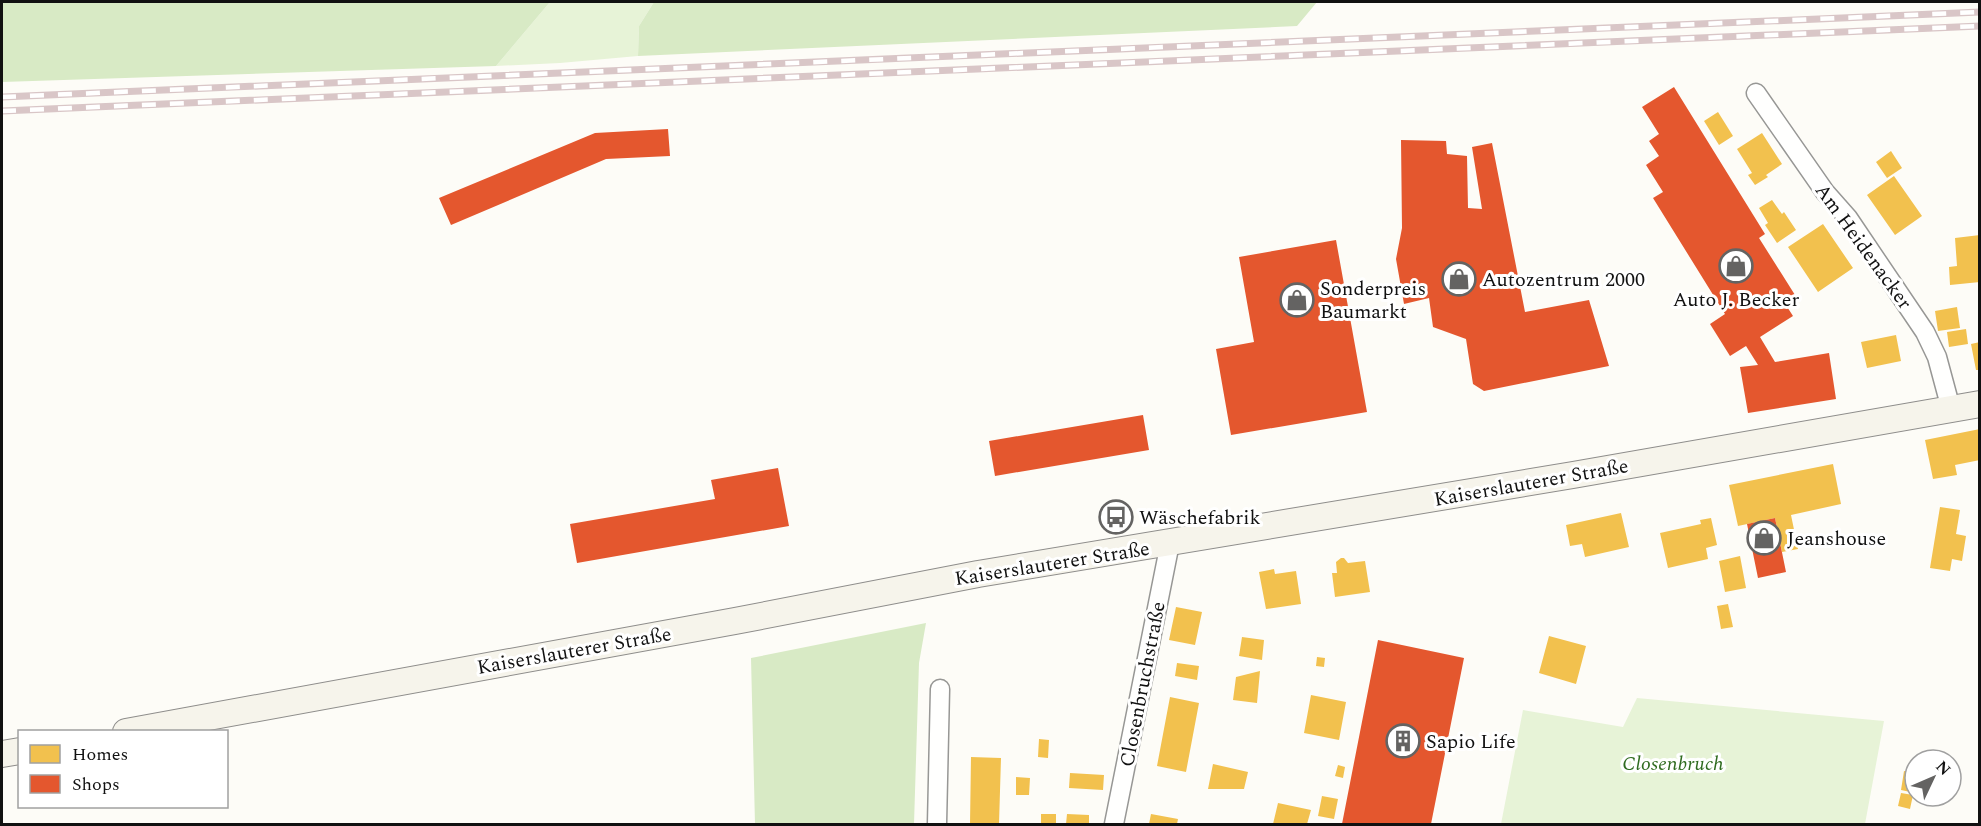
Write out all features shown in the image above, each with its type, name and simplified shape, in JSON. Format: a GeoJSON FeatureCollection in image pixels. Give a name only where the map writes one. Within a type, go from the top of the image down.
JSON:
{"type":"FeatureCollection","features":[{"type":"Feature","properties":{"kind":"main road","name":"Kaiserslauterer Straße"},"geometry":{"type":"LineString","coordinates":[[137,730],[908,587],[1980,404]]}},
{"type":"Feature","properties":{"kind":"main road"},"geometry":{"type":"LineString","coordinates":[[2,754],[18,751]]}},
{"type":"Feature","properties":{"kind":"street","name":"Am Heidenacker"},"geometry":{"type":"LineString","coordinates":[[1756,93],[1825,192],[1848,218],[1925,332],[1937,357],[1951,409]]}},
{"type":"Feature","properties":{"kind":"street","name":"Closenbruchstraße"},"geometry":{"type":"LineString","coordinates":[[1114,825],[1170,543]]}},
{"type":"Feature","properties":{"kind":"street"},"geometry":{"type":"LineString","coordinates":[[937,825],[940,689]]}},
{"type":"Feature","properties":{"kind":"green space"},"geometry":{"type":"Polygon","coordinates":[[[2,2],[550,2],[496,66],[2,82],[2,2]]]}},
{"type":"Feature","properties":{"kind":"green space"},"geometry":{"type":"Polygon","coordinates":[[[550,2],[654,2],[639,26],[638,56],[496,66],[550,2]]]}},
{"type":"Feature","properties":{"kind":"green space"},"geometry":{"type":"Polygon","coordinates":[[[654,2],[1317,2],[1297,26],[638,56],[639,26],[654,2]]]}},
{"type":"Feature","properties":{"kind":"green space"},"geometry":{"type":"Polygon","coordinates":[[[926,623],[919,663],[914,824],[755,824],[751,658],[926,623]]]}},
{"type":"Feature","properties":{"kind":"green space","name":"Closenbruch"},"geometry":{"type":"Polygon","coordinates":[[[1637,698],[1884,721],[1865,824],[1501,824],[1523,710],[1623,727],[1637,698]]]}},
{"type":"Feature","properties":{"kind":"building: Homes"},"geometry":{"type":"Polygon","coordinates":[[[1718,112],[1733,136],[1719,145],[1704,121],[1718,112]]]}},
{"type":"Feature","properties":{"kind":"building: Homes"},"geometry":{"type":"Polygon","coordinates":[[[1762,133],[1782,164],[1755,185],[1748,175],[1752,173],[1737,149],[1762,133]]]}},
{"type":"Feature","properties":{"kind":"building: Homes"},"geometry":{"type":"Polygon","coordinates":[[[1891,151],[1902,168],[1887,178],[1876,162],[1891,151]]]}},
{"type":"Feature","properties":{"kind":"building: Homes"},"geometry":{"type":"Polygon","coordinates":[[[1894,176],[1922,216],[1895,235],[1867,195],[1894,176]]]}},
{"type":"Feature","properties":{"kind":"building: Homes"},"geometry":{"type":"Polygon","coordinates":[[[1772,200],[1782,214],[1784,212],[1796,230],[1777,243],[1765,225],[1768,223],[1759,208],[1772,200]]]}},
{"type":"Feature","properties":{"kind":"building: Homes"},"geometry":{"type":"Polygon","coordinates":[[[1823,224],[1853,268],[1818,292],[1788,247],[1823,224]]]}},
{"type":"Feature","properties":{"kind":"building: Homes"},"geometry":{"type":"Polygon","coordinates":[[[1980,235],[1980,282],[1950,285],[1949,267],[1957,266],[1955,238],[1980,235]]]}},
{"type":"Feature","properties":{"kind":"building: Homes"},"geometry":{"type":"Polygon","coordinates":[[[1957,307],[1960,328],[1938,331],[1935,311],[1957,307]]]}},
{"type":"Feature","properties":{"kind":"building: Homes"},"geometry":{"type":"Polygon","coordinates":[[[1966,329],[1968,344],[1949,347],[1947,332],[1966,329]]]}},
{"type":"Feature","properties":{"kind":"building: Homes"},"geometry":{"type":"Polygon","coordinates":[[[1896,335],[1901,361],[1867,368],[1861,342],[1896,335]]]}},
{"type":"Feature","properties":{"kind":"building: Homes"},"geometry":{"type":"Polygon","coordinates":[[[1980,342],[1980,370],[1976,370],[1971,344],[1980,342]]]}},
{"type":"Feature","properties":{"kind":"building: Homes"},"geometry":{"type":"Polygon","coordinates":[[[1980,429],[1980,460],[1955,465],[1957,475],[1933,479],[1925,440],[1980,429]]]}},
{"type":"Feature","properties":{"kind":"building: Homes"},"geometry":{"type":"Polygon","coordinates":[[[1833,464],[1841,504],[1791,515],[1798,549],[1782,552],[1775,518],[1738,526],[1729,485],[1833,464]]]}},
{"type":"Feature","properties":{"kind":"building: Homes"},"geometry":{"type":"Polygon","coordinates":[[[1940,507],[1960,510],[1956,534],[1966,536],[1962,561],[1952,559],[1950,571],[1930,568],[1940,507]]]}},
{"type":"Feature","properties":{"kind":"building: Homes"},"geometry":{"type":"Polygon","coordinates":[[[1621,513],[1629,547],[1585,557],[1582,544],[1570,546],[1566,525],[1621,513]]]}},
{"type":"Feature","properties":{"kind":"building: Homes"},"geometry":{"type":"Polygon","coordinates":[[[1711,518],[1717,545],[1706,548],[1708,559],[1668,568],[1660,533],[1701,524],[1700,520],[1711,518]]]}},
{"type":"Feature","properties":{"kind":"building: Homes"},"geometry":{"type":"Polygon","coordinates":[[[1740,556],[1746,588],[1725,592],[1719,561],[1740,556]]]}},
{"type":"Feature","properties":{"kind":"building: Homes"},"geometry":{"type":"Polygon","coordinates":[[[1341,558],[1348,563],[1365,561],[1370,592],[1335,597],[1332,573],[1337,573],[1336,562],[1341,558]]]}},
{"type":"Feature","properties":{"kind":"building: Homes"},"geometry":{"type":"Polygon","coordinates":[[[1274,569],[1275,574],[1296,571],[1301,604],[1266,609],[1259,572],[1274,569]]]}},
{"type":"Feature","properties":{"kind":"building: Homes"},"geometry":{"type":"Polygon","coordinates":[[[1728,604],[1733,627],[1721,629],[1717,606],[1728,604]]]}},
{"type":"Feature","properties":{"kind":"building: Homes"},"geometry":{"type":"Polygon","coordinates":[[[1176,607],[1202,612],[1195,645],[1169,640],[1176,607]]]}},
{"type":"Feature","properties":{"kind":"building: Homes"},"geometry":{"type":"Polygon","coordinates":[[[1549,636],[1586,646],[1576,684],[1539,673],[1549,636]]]}},
{"type":"Feature","properties":{"kind":"building: Homes"},"geometry":{"type":"Polygon","coordinates":[[[1242,637],[1264,640],[1262,660],[1239,656],[1242,637]]]}},
{"type":"Feature","properties":{"kind":"building: Homes"},"geometry":{"type":"Polygon","coordinates":[[[1317,657],[1325,658],[1324,667],[1316,666],[1317,657]]]}},
{"type":"Feature","properties":{"kind":"building: Homes"},"geometry":{"type":"Polygon","coordinates":[[[1177,663],[1199,666],[1197,680],[1175,676],[1177,663]]]}},
{"type":"Feature","properties":{"kind":"building: Homes"},"geometry":{"type":"Polygon","coordinates":[[[1260,671],[1257,703],[1233,700],[1236,677],[1260,671]]]}},
{"type":"Feature","properties":{"kind":"building: Homes"},"geometry":{"type":"Polygon","coordinates":[[[1311,695],[1346,702],[1339,740],[1304,733],[1311,695]]]}},
{"type":"Feature","properties":{"kind":"building: Homes"},"geometry":{"type":"Polygon","coordinates":[[[1170,697],[1199,703],[1186,772],[1157,766],[1170,697]]]}},
{"type":"Feature","properties":{"kind":"building: Homes"},"geometry":{"type":"Polygon","coordinates":[[[1039,739],[1049,740],[1048,758],[1038,757],[1039,739]]]}},
{"type":"Feature","properties":{"kind":"building: Homes"},"geometry":{"type":"Polygon","coordinates":[[[971,757],[1001,758],[999,824],[970,824],[971,757]]]}},
{"type":"Feature","properties":{"kind":"building: Homes"},"geometry":{"type":"Polygon","coordinates":[[[1213,764],[1248,772],[1244,789],[1208,789],[1213,764]]]}},
{"type":"Feature","properties":{"kind":"building: Homes"},"geometry":{"type":"Polygon","coordinates":[[[1338,765],[1345,767],[1343,778],[1335,776],[1338,765]]]}},
{"type":"Feature","properties":{"kind":"building: Homes"},"geometry":{"type":"Polygon","coordinates":[[[1070,773],[1104,775],[1103,790],[1069,788],[1070,773]]]}},
{"type":"Feature","properties":{"kind":"building: Homes"},"geometry":{"type":"Polygon","coordinates":[[[1016,777],[1030,778],[1029,795],[1016,795],[1016,777]]]}},
{"type":"Feature","properties":{"kind":"building: Homes"},"geometry":{"type":"Polygon","coordinates":[[[1901,793],[1903,793],[1903,807],[1898,806],[1901,793]]]}},
{"type":"Feature","properties":{"kind":"building: Homes"},"geometry":{"type":"Polygon","coordinates":[[[1322,796],[1338,799],[1334,819],[1318,816],[1322,796]]]}},
{"type":"Feature","properties":{"kind":"building: Homes"},"geometry":{"type":"Polygon","coordinates":[[[1278,803],[1311,810],[1307,824],[1273,824],[1278,803]]]}},
{"type":"Feature","properties":{"kind":"building: Homes"},"geometry":{"type":"Polygon","coordinates":[[[1041,814],[1056,814],[1056,824],[1041,824],[1041,814]]]}},
{"type":"Feature","properties":{"kind":"building: Homes"},"geometry":{"type":"Polygon","coordinates":[[[1067,814],[1089,815],[1089,824],[1066,824],[1067,814]]]}},
{"type":"Feature","properties":{"kind":"building: Homes"},"geometry":{"type":"Polygon","coordinates":[[[1151,814],[1178,819],[1177,824],[1149,824],[1151,814]]]}},
{"type":"Feature","properties":{"kind":"building: Shops","name":"Auto J. Becker"},"geometry":{"type":"Polygon","coordinates":[[[1674,87],[1765,234],[1759,238],[1795,295],[1784,302],[1793,316],[1760,337],[1775,362],[1829,353],[1836,399],[1748,413],[1740,367],[1758,365],[1746,346],[1730,356],[1710,324],[1725,314],[1653,198],[1663,192],[1646,165],[1659,156],[1649,141],[1659,134],[1642,107],[1674,87]]]}},
{"type":"Feature","properties":{"kind":"building: Shops"},"geometry":{"type":"Polygon","coordinates":[[[668,129],[670,156],[606,159],[451,225],[439,198],[595,133],[668,129]]]}},
{"type":"Feature","properties":{"kind":"building: Shops","name":"Autozentrum 2000"},"geometry":{"type":"Polygon","coordinates":[[[1401,140],[1446,141],[1447,154],[1467,156],[1468,208],[1482,209],[1472,147],[1492,143],[1525,312],[1589,300],[1609,366],[1484,391],[1473,384],[1466,339],[1433,327],[1429,298],[1404,304],[1396,259],[1402,228],[1401,140]]]}},
{"type":"Feature","properties":{"kind":"building: Shops","name":"Sonderpreis Baumarkt"},"geometry":{"type":"Polygon","coordinates":[[[1336,240],[1367,412],[1231,435],[1216,349],[1254,342],[1239,257],[1336,240]]]}},
{"type":"Feature","properties":{"kind":"building: Shops"},"geometry":{"type":"Polygon","coordinates":[[[1143,415],[1149,450],[995,476],[989,441],[1143,415]]]}},
{"type":"Feature","properties":{"kind":"building: Shops"},"geometry":{"type":"Polygon","coordinates":[[[778,468],[789,526],[577,563],[570,524],[715,499],[711,480],[778,468]]]}},
{"type":"Feature","properties":{"kind":"building: Shops","name":"Jeanshouse"},"geometry":{"type":"Polygon","coordinates":[[[1775,518],[1786,572],[1758,578],[1747,524],[1775,518]]]}},
{"type":"Feature","properties":{"kind":"building: Shops","name":"Sapio Life"},"geometry":{"type":"Polygon","coordinates":[[[1378,640],[1464,658],[1431,824],[1342,824],[1378,640]]]}},
{"type":"Feature","properties":{"kind":"railway"},"geometry":{"type":"LineString","coordinates":[[2,97],[1980,12]]}},
{"type":"Feature","properties":{"kind":"railway"},"geometry":{"type":"LineString","coordinates":[[2,111],[1980,26]]}},
{"type":"Feature","properties":{"kind":"place","name":"Auto J. Becker"},"geometry":{"type":"Point","coordinates":[1736,266]}},
{"type":"Feature","properties":{"kind":"place","name":"Autozentrum 2000"},"geometry":{"type":"Point","coordinates":[1459,279]}},
{"type":"Feature","properties":{"kind":"place","name":"Sonderpreis Baumarkt"},"geometry":{"type":"Point","coordinates":[1297,300]}},
{"type":"Feature","properties":{"kind":"place","name":"Wäschefabrik"},"geometry":{"type":"Point","coordinates":[1116,517]}},
{"type":"Feature","properties":{"kind":"place","name":"Jeanshouse"},"geometry":{"type":"Point","coordinates":[1764,538]}},
{"type":"Feature","properties":{"kind":"place","name":"Sapio Life"},"geometry":{"type":"Point","coordinates":[1403,741]}}]}
